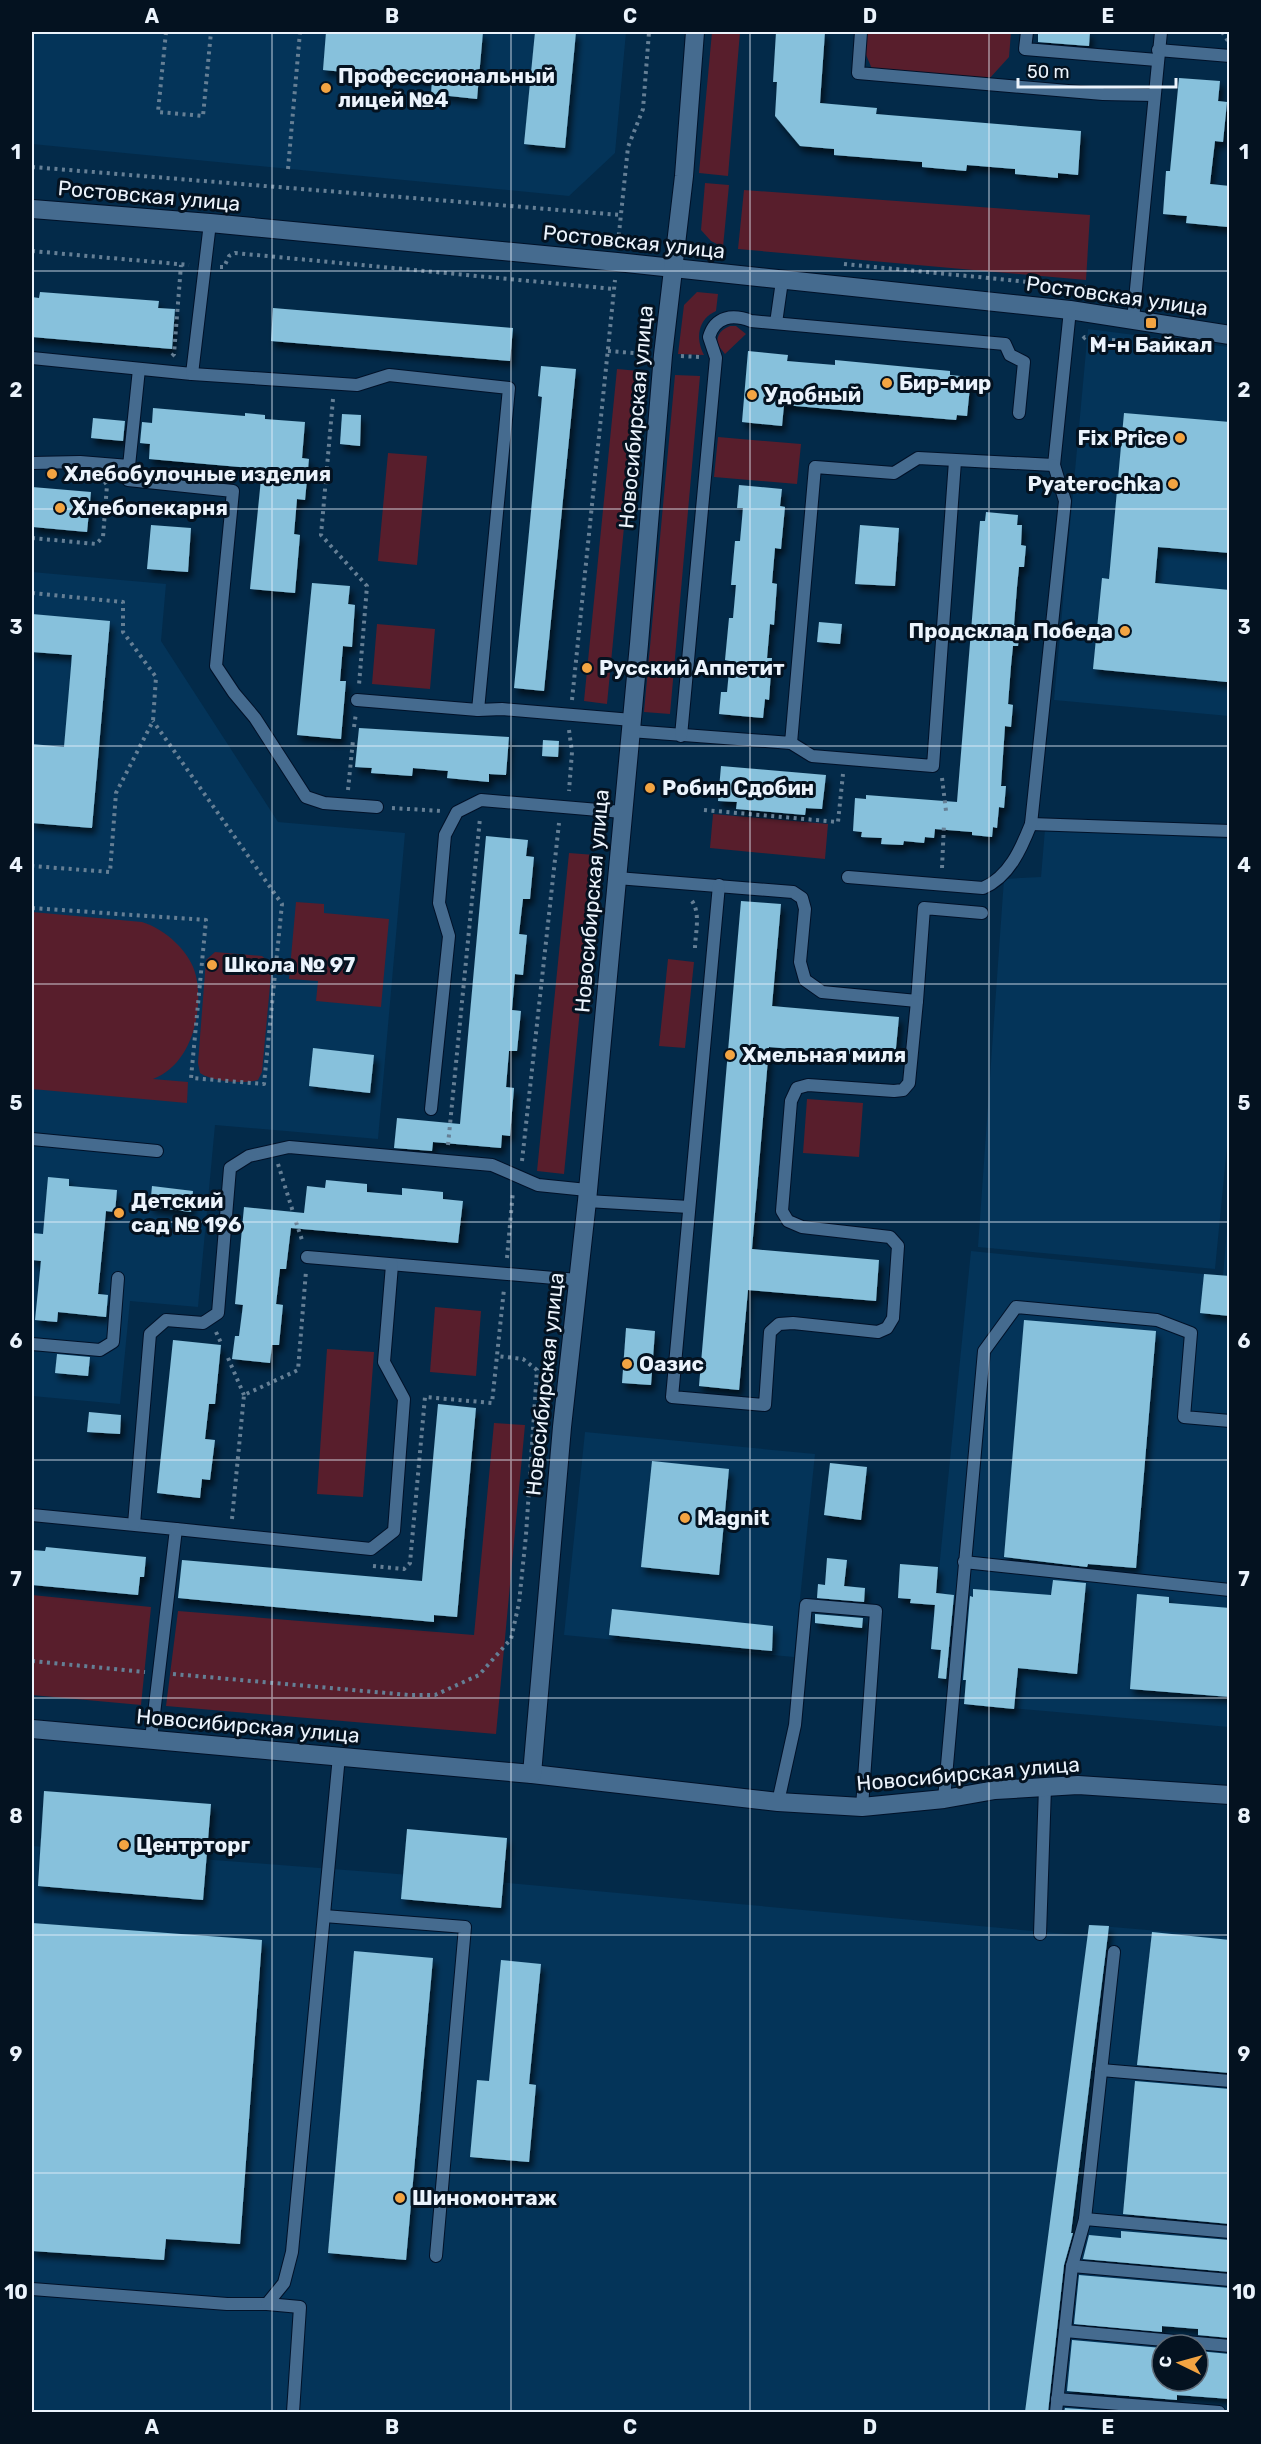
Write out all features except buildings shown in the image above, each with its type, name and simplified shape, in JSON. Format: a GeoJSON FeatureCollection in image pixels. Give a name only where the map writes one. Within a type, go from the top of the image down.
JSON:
{"type":"FeatureCollection","features":[{"type":"Feature","properties":{"kind":"street","name":"Новосибирская улица"},"geometry":{"type":"LineString","coordinates":[[532,1774],[562,1427],[587,1196],[673,268],[684,176],[695,32]]}},
{"type":"Feature","properties":{"kind":"street","name":"Ростовская улица"},"geometry":{"type":"LineString","coordinates":[[32,209],[210,223],[616,262],[1070,310],[1230,335]]}},
{"type":"Feature","properties":{"kind":"street","name":"Новосибирская улица"},"geometry":{"type":"LineString","coordinates":[[32,1729],[532,1774],[778,1802],[862,1807],[944,1799],[995,1790],[1078,1785],[1230,1795]]}},
{"type":"Feature","properties":{"kind":"lane"},"geometry":{"type":"LineString","coordinates":[[861,32],[858,73],[1103,94],[1154,95]]}},
{"type":"Feature","properties":{"kind":"lane"},"geometry":{"type":"LineString","coordinates":[[1027,32],[1025,49],[1230,56]]}},
{"type":"Feature","properties":{"kind":"lane"},"geometry":{"type":"LineString","coordinates":[[1133,320],[1161,32]]}},
{"type":"Feature","properties":{"kind":"lane"},"geometry":{"type":"LineString","coordinates":[[192,374],[210,223]]}},
{"type":"Feature","properties":{"kind":"lane"},"geometry":{"type":"LineString","coordinates":[[776,323],[782,281]]}},
{"type":"Feature","properties":{"kind":"lane"},"geometry":{"type":"LineString","coordinates":[[848,877],[983,888],[996,882],[1019,852],[1031,824],[1065,501],[1054,465],[1070,310]]}},
{"type":"Feature","properties":{"kind":"lane"},"geometry":{"type":"LineString","coordinates":[[681,736],[716,358],[709,337],[716,324],[730,317],[1005,344],[1010,356],[1024,362],[1019,413]]}},
{"type":"Feature","properties":{"kind":"lane"},"geometry":{"type":"LineString","coordinates":[[32,358],[192,374],[334,384],[357,385],[389,375],[509,388],[478,710]]}},
{"type":"Feature","properties":{"kind":"lane"},"geometry":{"type":"LineString","coordinates":[[139,369],[128,480],[233,490],[216,666],[234,693],[255,718],[306,797],[324,803],[377,807]]}},
{"type":"Feature","properties":{"kind":"lane"},"geometry":{"type":"LineString","coordinates":[[791,743],[815,467],[894,473],[918,458],[1054,465]]}},
{"type":"Feature","properties":{"kind":"lane"},"geometry":{"type":"LineString","coordinates":[[357,700],[478,710],[502,709],[631,726],[681,736],[791,743],[812,756],[933,766],[956,460]]}},
{"type":"Feature","properties":{"kind":"lane"},"geometry":{"type":"LineString","coordinates":[[32,463],[80,462],[129,466]]}},
{"type":"Feature","properties":{"kind":"lane"},"geometry":{"type":"LineString","coordinates":[[431,1109],[449,936],[439,903],[445,835],[457,812],[481,800],[622,812]]}},
{"type":"Feature","properties":{"kind":"lane"},"geometry":{"type":"LineString","coordinates":[[1031,824],[1230,831]]}},
{"type":"Feature","properties":{"kind":"lane"},"geometry":{"type":"LineString","coordinates":[[617,879],[793,892],[802,898],[805,909],[800,962],[805,980],[822,992],[917,1001]]}},
{"type":"Feature","properties":{"kind":"lane"},"geometry":{"type":"LineString","coordinates":[[719,885],[672,1397],[765,1406],[770,1332],[779,1324],[793,1323],[878,1332],[887,1328],[893,1318],[898,1246],[890,1237],[802,1227],[788,1221],[782,1210],[791,1101],[797,1088],[808,1084],[903,1090],[909,1083],[924,908],[982,913]]}},
{"type":"Feature","properties":{"kind":"lane"},"geometry":{"type":"LineString","coordinates":[[32,1139],[158,1151]]}},
{"type":"Feature","properties":{"kind":"lane"},"geometry":{"type":"LineString","coordinates":[[134,1524],[150,1334],[166,1320],[203,1323],[218,1313],[230,1168],[249,1156],[290,1147],[492,1165],[538,1185],[587,1196],[689,1207]]}},
{"type":"Feature","properties":{"kind":"lane"},"geometry":{"type":"LineString","coordinates":[[307,1257],[578,1280]]}},
{"type":"Feature","properties":{"kind":"lane"},"geometry":{"type":"LineString","coordinates":[[32,1515],[370,1549],[394,1531],[404,1399],[384,1362],[392,1265]]}},
{"type":"Feature","properties":{"kind":"lane"},"geometry":{"type":"LineString","coordinates":[[32,1344],[100,1350],[112,1342],[118,1278]]}},
{"type":"Feature","properties":{"kind":"lane"},"geometry":{"type":"LineString","coordinates":[[944,1799],[984,1351],[1016,1307],[1157,1320],[1191,1333],[1184,1417],[1230,1421]]}},
{"type":"Feature","properties":{"kind":"lane"},"geometry":{"type":"LineString","coordinates":[[151,1739],[176,1529]]}},
{"type":"Feature","properties":{"kind":"lane"},"geometry":{"type":"LineString","coordinates":[[964,1562],[1230,1590]]}},
{"type":"Feature","properties":{"kind":"lane"},"geometry":{"type":"LineString","coordinates":[[778,1802],[795,1725],[806,1605],[876,1611],[862,1807]]}},
{"type":"Feature","properties":{"kind":"lane"},"geometry":{"type":"LineString","coordinates":[[267,2304],[284,2283],[292,2252],[339,1756]]}},
{"type":"Feature","properties":{"kind":"lane"},"geometry":{"type":"LineString","coordinates":[[1040,1934],[1045,1787]]}},
{"type":"Feature","properties":{"kind":"lane"},"geometry":{"type":"LineString","coordinates":[[324,1916],[465,1927],[436,2256]]}},
{"type":"Feature","properties":{"kind":"lane"},"geometry":{"type":"LineString","coordinates":[[1056,2412],[1072,2266],[1085,2218],[1114,1952]]}},
{"type":"Feature","properties":{"kind":"lane"},"geometry":{"type":"LineString","coordinates":[[1101,2070],[1230,2081]]}},
{"type":"Feature","properties":{"kind":"lane"},"geometry":{"type":"LineString","coordinates":[[1085,2218],[1230,2232]]}},
{"type":"Feature","properties":{"kind":"lane"},"geometry":{"type":"LineString","coordinates":[[1072,2266],[1230,2280]]}},
{"type":"Feature","properties":{"kind":"lane"},"geometry":{"type":"LineString","coordinates":[[32,2289],[227,2304],[300,2307],[293,2412]]}},
{"type":"Feature","properties":{"kind":"lane"},"geometry":{"type":"LineString","coordinates":[[1065,2331],[1230,2346]]}},
{"type":"Feature","properties":{"kind":"lane"},"geometry":{"type":"LineString","coordinates":[[1057,2399],[1220,2412]]}},
{"type":"Feature","properties":{"kind":"path"},"geometry":{"type":"LineString","coordinates":[[166,32],[158,112],[203,116],[212,32]]}},
{"type":"Feature","properties":{"kind":"path"},"geometry":{"type":"LineString","coordinates":[[288,169],[300,32]]}},
{"type":"Feature","properties":{"kind":"path"},"geometry":{"type":"LineString","coordinates":[[572,706],[628,147],[643,109],[649,32]]}},
{"type":"Feature","properties":{"kind":"path"},"geometry":{"type":"LineString","coordinates":[[32,167],[621,215]]}},
{"type":"Feature","properties":{"kind":"path"},"geometry":{"type":"LineString","coordinates":[[32,251],[224,267],[229,256],[235,253],[614,289]]}},
{"type":"Feature","properties":{"kind":"path"},"geometry":{"type":"LineString","coordinates":[[843,264],[1091,288]]}},
{"type":"Feature","properties":{"kind":"path"},"geometry":{"type":"LineString","coordinates":[[169,358],[174,354],[182,265]]}},
{"type":"Feature","properties":{"kind":"path"},"geometry":{"type":"LineString","coordinates":[[1080,341],[1085,337],[1141,343]]}},
{"type":"Feature","properties":{"kind":"path"},"geometry":{"type":"LineString","coordinates":[[334,384],[321,535],[368,586],[357,700]]}},
{"type":"Feature","properties":{"kind":"path"},"geometry":{"type":"LineString","coordinates":[[32,538],[96,544],[103,537],[104,527],[107,485],[102,477]]}},
{"type":"Feature","properties":{"kind":"path"},"geometry":{"type":"LineString","coordinates":[[32,592],[123,602],[123,632],[156,677],[153,722],[116,793],[110,872],[32,866]]}},
{"type":"Feature","properties":{"kind":"path"},"geometry":{"type":"LineString","coordinates":[[32,908],[206,920],[191,1078],[264,1084],[282,904],[153,722]]}},
{"type":"Feature","properties":{"kind":"path"},"geometry":{"type":"LineString","coordinates":[[569,730],[572,752]]}},
{"type":"Feature","properties":{"kind":"path"},"geometry":{"type":"LineString","coordinates":[[347,804],[353,740]]}},
{"type":"Feature","properties":{"kind":"path"},"geometry":{"type":"LineString","coordinates":[[704,810],[838,822],[843,766]]}},
{"type":"Feature","properties":{"kind":"path"},"geometry":{"type":"LineString","coordinates":[[942,774],[946,811]]}},
{"type":"Feature","properties":{"kind":"path"},"geometry":{"type":"LineString","coordinates":[[377,807],[457,812]]}},
{"type":"Feature","properties":{"kind":"path"},"geometry":{"type":"LineString","coordinates":[[447,1153],[481,810]]}},
{"type":"Feature","properties":{"kind":"path"},"geometry":{"type":"LineString","coordinates":[[370,1565],[404,1569],[410,1563],[425,1397],[492,1403],[515,1175],[523,1160],[557,826],[553,816]]}},
{"type":"Feature","properties":{"kind":"path"},"geometry":{"type":"LineString","coordinates":[[941,884],[944,824]]}},
{"type":"Feature","properties":{"kind":"path"},"geometry":{"type":"LineString","coordinates":[[689,897],[696,906],[694,954]]}},
{"type":"Feature","properties":{"kind":"path"},"geometry":{"type":"LineString","coordinates":[[274,1150],[292,1212]]}},
{"type":"Feature","properties":{"kind":"path"},"geometry":{"type":"LineString","coordinates":[[512,1159],[523,1160]]}},
{"type":"Feature","properties":{"kind":"path"},"geometry":{"type":"LineString","coordinates":[[244,1395],[298,1370],[307,1257],[296,1222]]}},
{"type":"Feature","properties":{"kind":"path"},"geometry":{"type":"LineString","coordinates":[[32,1661],[426,1695],[445,1691],[479,1675],[511,1638],[514,1630],[519,1603],[531,1477],[537,1370],[523,1359],[497,1356]]}},
{"type":"Feature","properties":{"kind":"path"},"geometry":{"type":"LineString","coordinates":[[228,1359],[244,1395],[230,1534]]}},
{"type":"Feature","properties":{"kind":"shaded area","name":"Профессиональный лицей №4"},"geometry":{"type":"Polygon","coordinates":[[[32,32],[626,32],[615,153],[569,196],[32,144],[32,32]]]}},
{"type":"Feature","properties":{"kind":"shaded area"},"geometry":{"type":"Polygon","coordinates":[[[712,32],[740,32],[728,176],[699,173],[712,32]]]}},
{"type":"Feature","properties":{"kind":"shaded area"},"geometry":{"type":"Polygon","coordinates":[[[865,32],[1011,32],[1009,57],[989,79],[872,69],[864,50],[865,32]]]}},
{"type":"Feature","properties":{"kind":"shaded area"},"geometry":{"type":"Polygon","coordinates":[[[705,183],[729,185],[723,247],[711,241],[701,230],[705,183]]]}},
{"type":"Feature","properties":{"kind":"shaded area"},"geometry":{"type":"Polygon","coordinates":[[[744,190],[1090,215],[1086,280],[738,249],[744,190]]]}},
{"type":"Feature","properties":{"kind":"shaded area"},"geometry":{"type":"Polygon","coordinates":[[[697,292],[718,294],[716,311],[705,319],[700,330],[701,349],[704,355],[678,354],[684,305],[697,292]]]}},
{"type":"Feature","properties":{"kind":"shaded area"},"geometry":{"type":"Polygon","coordinates":[[[730,326],[736,326],[746,334],[725,354],[717,341],[720,333],[730,326]]]}},
{"type":"Feature","properties":{"kind":"shaded area"},"geometry":{"type":"Polygon","coordinates":[[[1088,329],[1229,347],[1229,716],[1054,700],[1088,329]]]}},
{"type":"Feature","properties":{"kind":"shaded area"},"geometry":{"type":"Polygon","coordinates":[[[617,369],[639,371],[607,704],[584,701],[617,369]]]}},
{"type":"Feature","properties":{"kind":"shaded area"},"geometry":{"type":"Polygon","coordinates":[[[675,375],[700,376],[670,714],[644,712],[675,375]]]}},
{"type":"Feature","properties":{"kind":"shaded area"},"geometry":{"type":"Polygon","coordinates":[[[718,437],[801,444],[797,484],[714,477],[718,437]]]}},
{"type":"Feature","properties":{"kind":"shaded area"},"geometry":{"type":"Polygon","coordinates":[[[388,453],[427,456],[417,565],[378,561],[388,453]]]}},
{"type":"Feature","properties":{"kind":"shaded area","name":"Школа № 97"},"geometry":{"type":"Polygon","coordinates":[[[32,572],[166,584],[161,641],[278,822],[405,833],[378,1139],[215,1125],[198,1307],[130,1301],[120,1404],[32,1396],[32,572]]]}},
{"type":"Feature","properties":{"kind":"shaded area"},"geometry":{"type":"Polygon","coordinates":[[[377,624],[435,629],[430,689],[372,684],[377,624]]]}},
{"type":"Feature","properties":{"kind":"shaded area"},"geometry":{"type":"Polygon","coordinates":[[[713,814],[828,824],[825,859],[710,848],[713,814]]]}},
{"type":"Feature","properties":{"kind":"shaded area"},"geometry":{"type":"Polygon","coordinates":[[[1045,829],[1229,839],[1230,1116],[1215,1269],[978,1247],[1004,879],[1041,877],[1045,829]]]}},
{"type":"Feature","properties":{"kind":"shaded area"},"geometry":{"type":"Polygon","coordinates":[[[569,853],[595,855],[564,1174],[537,1171],[569,853]]]}},
{"type":"Feature","properties":{"kind":"shaded area"},"geometry":{"type":"Polygon","coordinates":[[[296,902],[324,904],[324,913],[389,919],[381,1007],[316,1001],[318,981],[289,979],[296,902]]]}},
{"type":"Feature","properties":{"kind":"shaded area"},"geometry":{"type":"Polygon","coordinates":[[[32,912],[142,922],[168,936],[183,950],[196,976],[198,1005],[196,1021],[192,1036],[177,1062],[166,1072],[153,1079],[188,1082],[187,1103],[32,1089],[32,912]]]}},
{"type":"Feature","properties":{"kind":"shaded area"},"geometry":{"type":"Polygon","coordinates":[[[215,952],[262,956],[272,964],[262,1072],[258,1080],[228,1081],[200,1073],[198,1063],[206,960],[215,952]]]}},
{"type":"Feature","properties":{"kind":"shaded area"},"geometry":{"type":"Polygon","coordinates":[[[668,959],[694,962],[685,1048],[659,1046],[668,959]]]}},
{"type":"Feature","properties":{"kind":"shaded area"},"geometry":{"type":"Polygon","coordinates":[[[807,1099],[863,1103],[859,1157],[803,1153],[807,1099]]]}},
{"type":"Feature","properties":{"kind":"shaded area"},"geometry":{"type":"Polygon","coordinates":[[[1229,1207],[1229,1727],[964,1704],[966,1681],[938,1678],[940,1651],[931,1649],[971,1251],[1223,1276],[1229,1207]]]}},
{"type":"Feature","properties":{"kind":"shaded area"},"geometry":{"type":"Polygon","coordinates":[[[435,1307],[481,1311],[476,1376],[430,1372],[435,1307]]]}},
{"type":"Feature","properties":{"kind":"shaded area"},"geometry":{"type":"Polygon","coordinates":[[[327,1349],[374,1352],[363,1497],[317,1494],[327,1349]]]}},
{"type":"Feature","properties":{"kind":"shaded area"},"geometry":{"type":"Polygon","coordinates":[[[494,1423],[525,1425],[496,1734],[166,1706],[178,1611],[474,1635],[494,1423]]]}},
{"type":"Feature","properties":{"kind":"shaded area"},"geometry":{"type":"Polygon","coordinates":[[[585,1432],[815,1454],[794,1657],[564,1635],[585,1432]]]}},
{"type":"Feature","properties":{"kind":"shaded area"},"geometry":{"type":"Polygon","coordinates":[[[32,1595],[151,1607],[141,1705],[32,1695],[32,1595]]]}},
{"type":"Feature","properties":{"kind":"shaded area"},"geometry":{"type":"Polygon","coordinates":[[[32,1846],[476,1880],[1088,1936],[1089,1925],[1229,1937],[1229,2412],[32,2412],[32,1846]]]}},
{"type":"Feature","properties":{"kind":"place","name":"Профессиональный лицей №4"},"geometry":{"type":"Point","coordinates":[326,88]}},
{"type":"Feature","properties":{"kind":"place","name":"М-н Байкал"},"geometry":{"type":"Point","coordinates":[1151,323]}},
{"type":"Feature","properties":{"kind":"place","name":"Бир-мир"},"geometry":{"type":"Point","coordinates":[887,383]}},
{"type":"Feature","properties":{"kind":"place","name":"Удобный"},"geometry":{"type":"Point","coordinates":[752,395]}},
{"type":"Feature","properties":{"kind":"place","name":"Fix Price"},"geometry":{"type":"Point","coordinates":[1180,438]}},
{"type":"Feature","properties":{"kind":"place","name":"Хлебобулочные изделия"},"geometry":{"type":"Point","coordinates":[52,474]}},
{"type":"Feature","properties":{"kind":"place","name":"Pyaterochka"},"geometry":{"type":"Point","coordinates":[1173,484]}},
{"type":"Feature","properties":{"kind":"place","name":"Хлебопекарня"},"geometry":{"type":"Point","coordinates":[60,508]}},
{"type":"Feature","properties":{"kind":"place","name":"Продсклад Победа"},"geometry":{"type":"Point","coordinates":[1125,631]}},
{"type":"Feature","properties":{"kind":"place","name":"Русский Аппетит"},"geometry":{"type":"Point","coordinates":[587,668]}},
{"type":"Feature","properties":{"kind":"place","name":"Робин Сдобин"},"geometry":{"type":"Point","coordinates":[650,788]}},
{"type":"Feature","properties":{"kind":"place","name":"Школа № 97"},"geometry":{"type":"Point","coordinates":[212,965]}},
{"type":"Feature","properties":{"kind":"place","name":"Хмельная миля"},"geometry":{"type":"Point","coordinates":[730,1055]}},
{"type":"Feature","properties":{"kind":"place","name":"Детский сад № 196"},"geometry":{"type":"Point","coordinates":[119,1213]}},
{"type":"Feature","properties":{"kind":"place","name":"Оазис"},"geometry":{"type":"Point","coordinates":[627,1364]}},
{"type":"Feature","properties":{"kind":"place","name":"Magnit"},"geometry":{"type":"Point","coordinates":[685,1518]}},
{"type":"Feature","properties":{"kind":"place","name":"Центрторг"},"geometry":{"type":"Point","coordinates":[124,1845]}},
{"type":"Feature","properties":{"kind":"place","name":"Шиномонтаж"},"geometry":{"type":"Point","coordinates":[400,2198]}}]}
